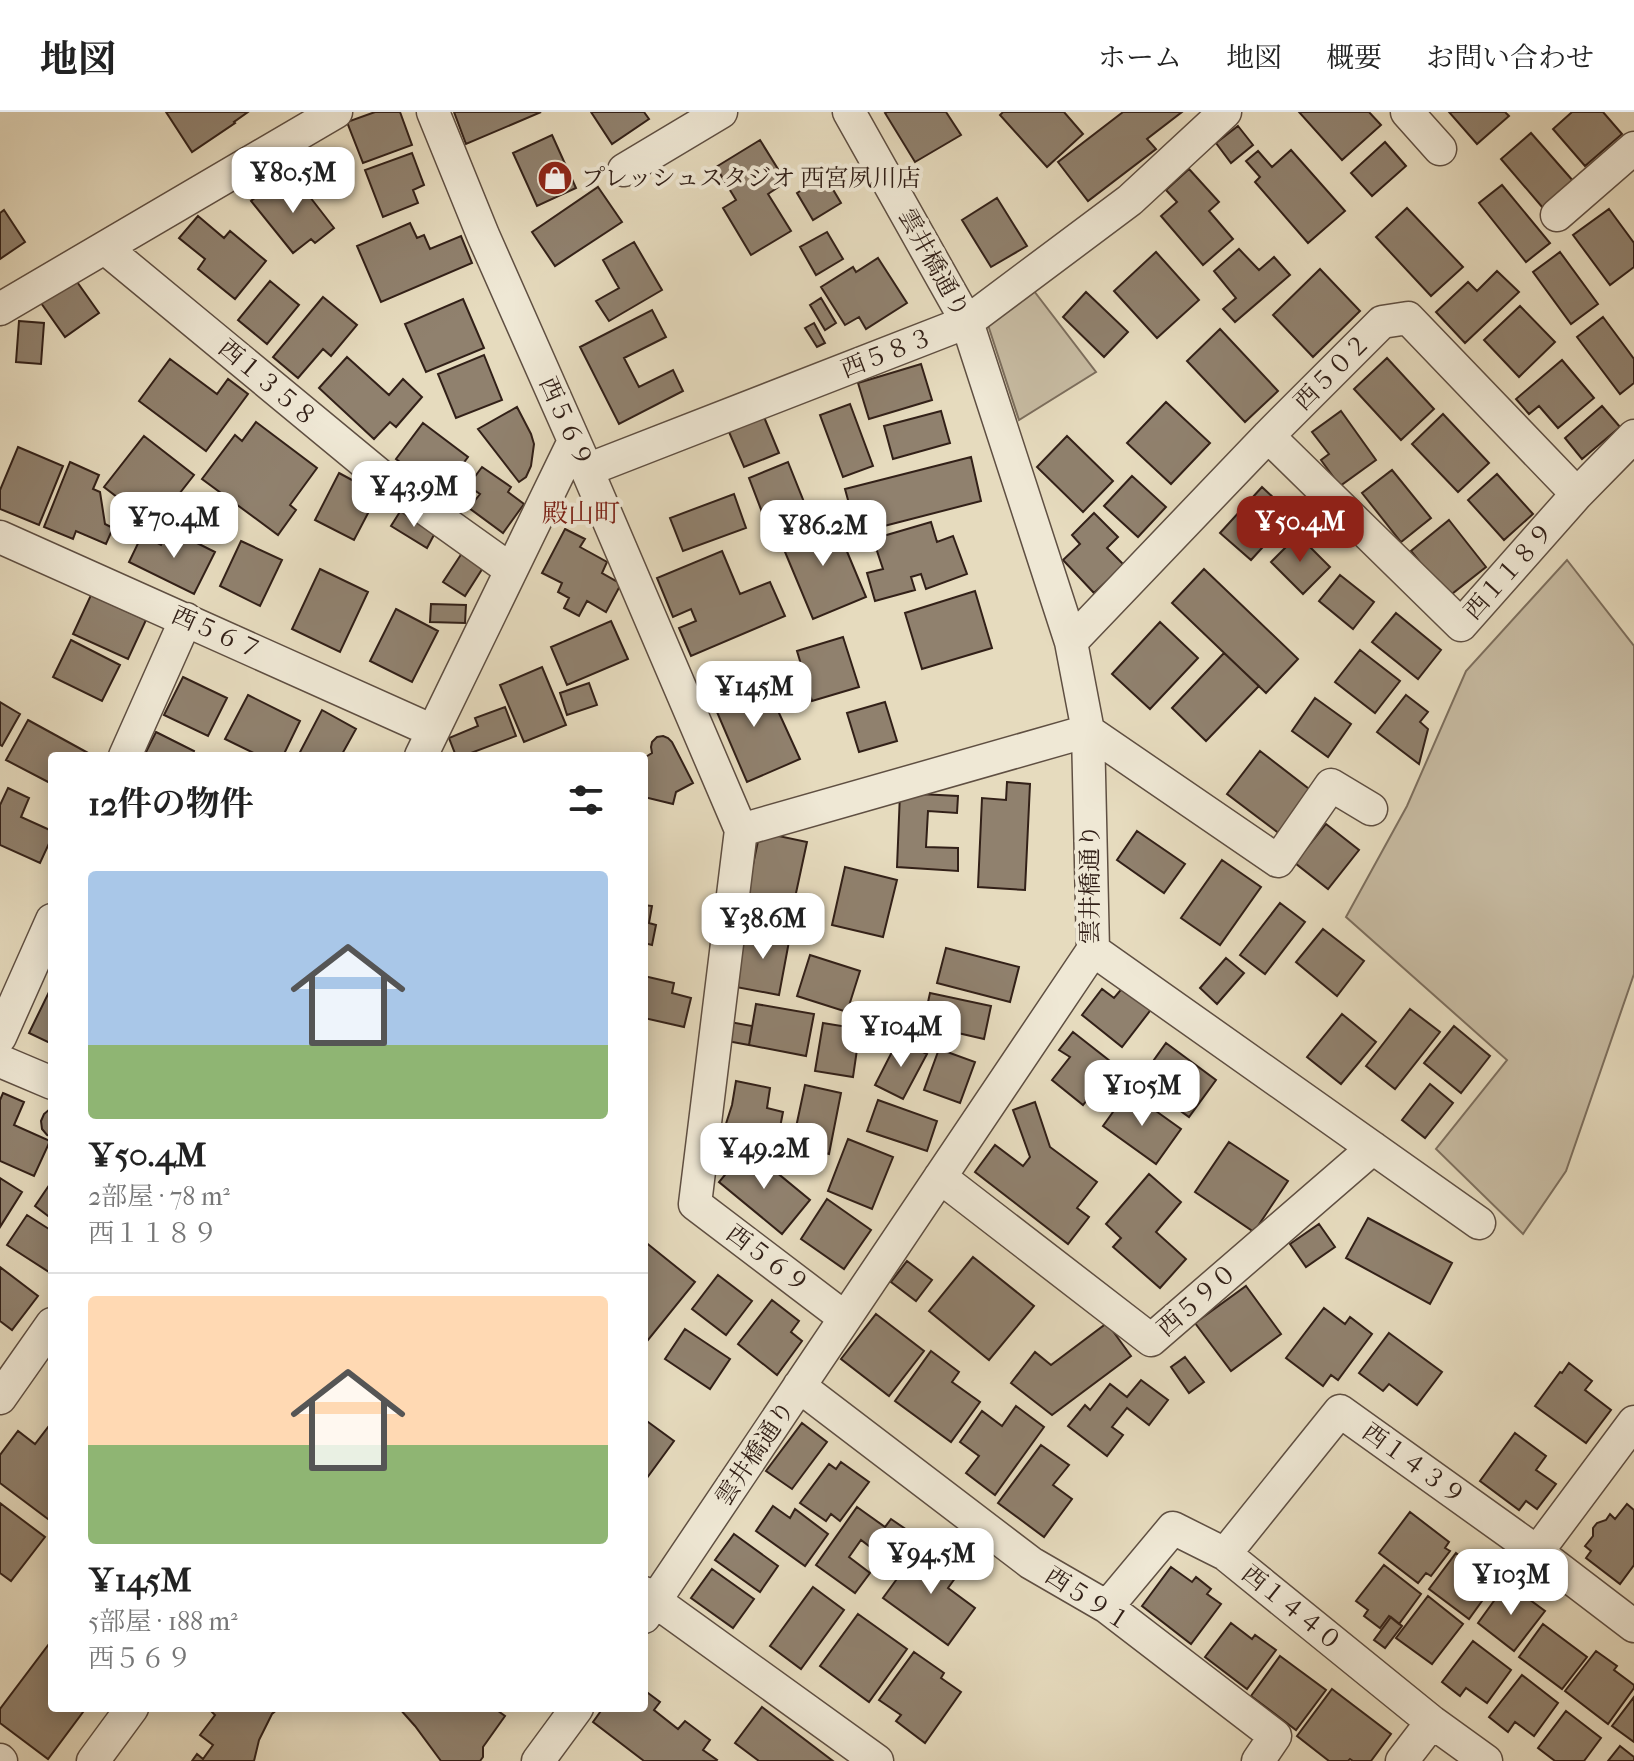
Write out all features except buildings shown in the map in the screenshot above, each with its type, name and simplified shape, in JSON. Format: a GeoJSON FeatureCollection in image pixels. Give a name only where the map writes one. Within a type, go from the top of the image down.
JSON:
{"type":"FeatureCollection","features":[{"type":"Feature","properties":{"kind":"street"},"geometry":{"type":"LineString","coordinates":[[0,309],[336,112]]}},
{"type":"Feature","properties":{"kind":"street","name":"西５６９"},"geometry":{"type":"LineString","coordinates":[[433,112],[483,235],[741,830],[695,1204],[845,1318]]}},
{"type":"Feature","properties":{"kind":"street"},"geometry":{"type":"LineString","coordinates":[[624,170],[721,112]]}},
{"type":"Feature","properties":{"kind":"street","name":"雲井橋通り"},"geometry":{"type":"LineString","coordinates":[[648,1604],[1093,950],[1088,731],[1071,642],[967,322],[849,112]]}},
{"type":"Feature","properties":{"kind":"street","name":"西５８３"},"geometry":{"type":"LineString","coordinates":[[580,456],[967,322],[1130,200],[1225,112]]}},
{"type":"Feature","properties":{"kind":"street"},"geometry":{"type":"LineString","coordinates":[[1407,112],[1440,149]]}},
{"type":"Feature","properties":{"kind":"street"},"geometry":{"type":"LineString","coordinates":[[1557,215],[1634,148]]}},
{"type":"Feature","properties":{"kind":"street","name":"西１３５８"},"geometry":{"type":"LineString","coordinates":[[105,248],[388,482],[511,570]]}},
{"type":"Feature","properties":{"kind":"street","name":"西５０２"},"geometry":{"type":"LineString","coordinates":[[1071,642],[1382,322],[1408,318],[1577,494]]}},
{"type":"Feature","properties":{"kind":"street","name":"西１１８９"},"geometry":{"type":"LineString","coordinates":[[1268,436],[1461,625],[1577,494]]}},
{"type":"Feature","properties":{"kind":"street"},"geometry":{"type":"LineString","coordinates":[[1577,494],[1634,436]]}},
{"type":"Feature","properties":{"kind":"street"},"geometry":{"type":"LineString","coordinates":[[427,744],[511,570],[580,456]]}},
{"type":"Feature","properties":{"kind":"street","name":"西５６７"},"geometry":{"type":"LineString","coordinates":[[0,537],[186,619],[427,744]]}},
{"type":"Feature","properties":{"kind":"street"},"geometry":{"type":"LineString","coordinates":[[127,752],[186,619]]}},
{"type":"Feature","properties":{"kind":"street"},"geometry":{"type":"LineString","coordinates":[[741,830],[1088,731],[1278,861],[1331,785],[1371,809]]}},
{"type":"Feature","properties":{"kind":"street"},"geometry":{"type":"LineString","coordinates":[[0,1037],[48,929]]}},
{"type":"Feature","properties":{"kind":"street"},"geometry":{"type":"LineString","coordinates":[[1093,950],[1479,1223]]}},
{"type":"Feature","properties":{"kind":"street"},"geometry":{"type":"LineString","coordinates":[[0,1061],[48,1081]]}},
{"type":"Feature","properties":{"kind":"street","name":"西５９０"},"geometry":{"type":"LineString","coordinates":[[940,1177],[1151,1340],[1373,1148]]}},
{"type":"Feature","properties":{"kind":"street"},"geometry":{"type":"LineString","coordinates":[[0,1398],[48,1330]]}},
{"type":"Feature","properties":{"kind":"street","name":"西５９１"},"geometry":{"type":"LineString","coordinates":[[799,1386],[1031,1563],[1107,1607],[1275,1736],[1258,1761]]}},
{"type":"Feature","properties":{"kind":"street","name":"西１４３９"},"geometry":{"type":"LineString","coordinates":[[1225,1554],[1340,1411],[1537,1552],[1634,1626]]}},
{"type":"Feature","properties":{"kind":"street"},"geometry":{"type":"LineString","coordinates":[[1537,1552],[1634,1422]]}},
{"type":"Feature","properties":{"kind":"street","name":"西１４４０"},"geometry":{"type":"LineString","coordinates":[[1107,1607],[1173,1528],[1225,1554],[1432,1722],[1486,1761]]}},
{"type":"Feature","properties":{"kind":"street"},"geometry":{"type":"LineString","coordinates":[[648,1604],[866,1758]]}},
{"type":"Feature","properties":{"kind":"street"},"geometry":{"type":"LineString","coordinates":[[93,1761],[129,1712]]}},
{"type":"Feature","properties":{"kind":"street"},"geometry":{"type":"LineString","coordinates":[[538,1761],[574,1712]]}},
{"type":"Feature","properties":{"kind":"street"},"geometry":{"type":"LineString","coordinates":[[1402,1761],[1432,1722]]}},
{"type":"Feature","properties":{"kind":"shaded area"},"geometry":{"type":"Polygon","coordinates":[[[1034,291],[1096,372],[1019,420],[988,325],[1034,291]]]}},
{"type":"Feature","properties":{"kind":"shaded area"},"geometry":{"type":"Polygon","coordinates":[[[1567,560],[1634,646],[1634,974],[1566,1171],[1523,1234],[1436,1149],[1507,1060],[1346,917],[1407,806],[1466,671],[1567,560]]]}},
{"type":"Feature","properties":{"kind":"place","name":"プレッシュスタジオ 西宮夙川店"},"geometry":{"type":"Point","coordinates":[555,178]}},
{"type":"Feature","properties":{"kind":"district","name":"殿山町"},"geometry":{"type":"Point","coordinates":[581,513]}}]}
